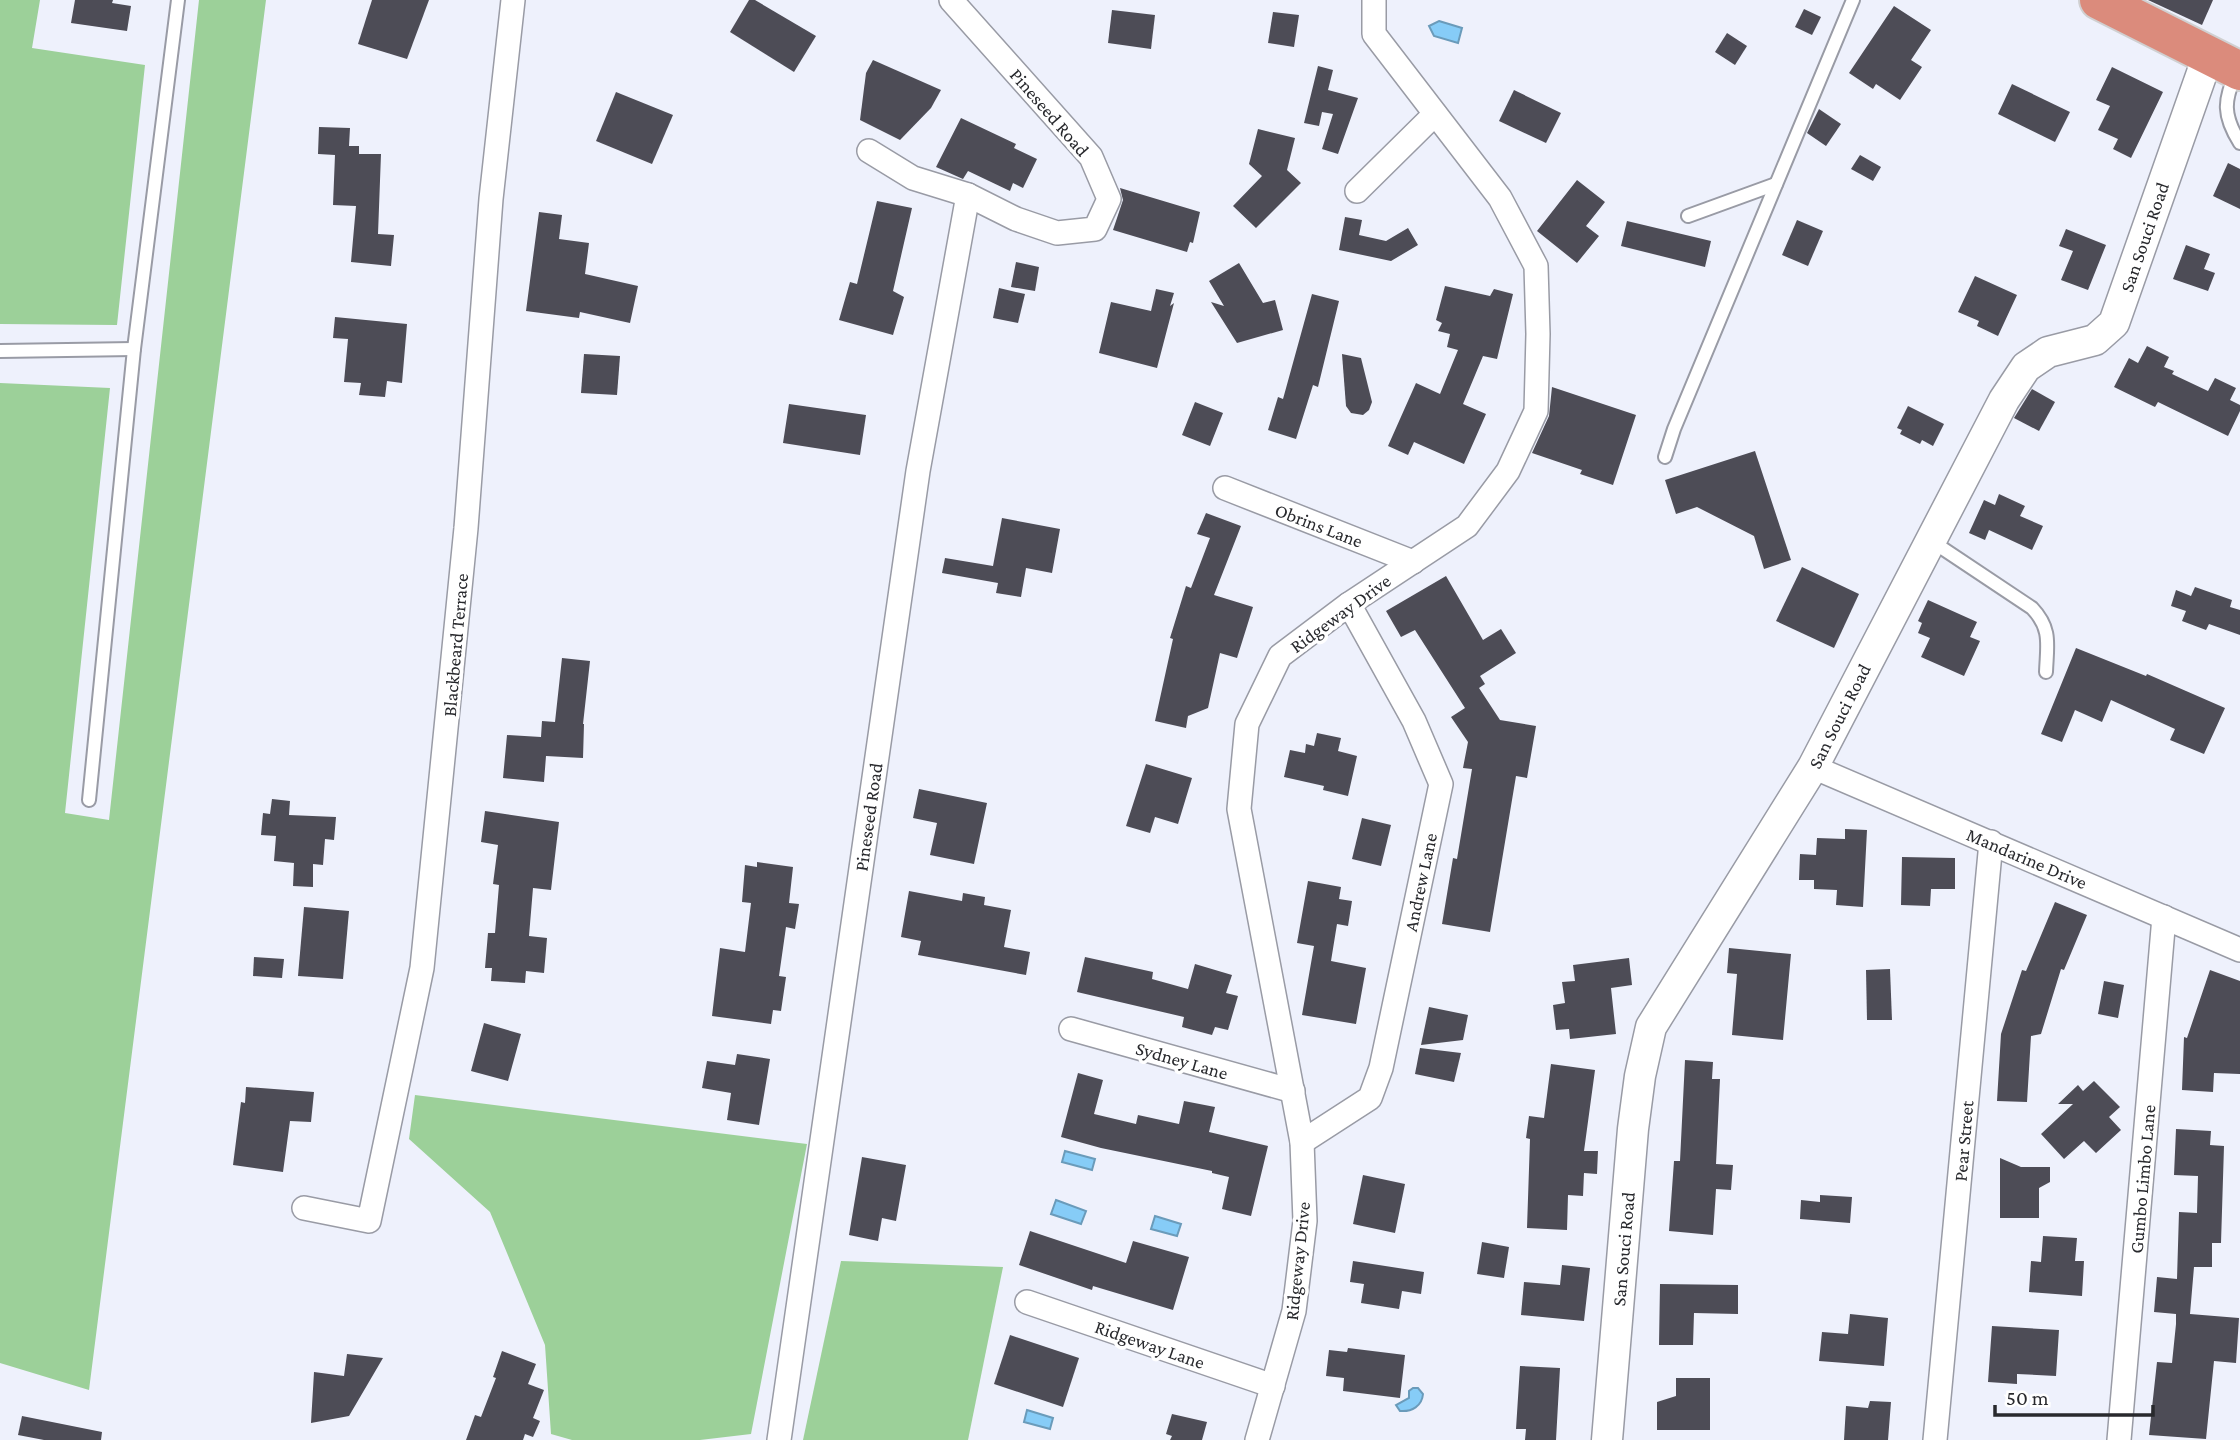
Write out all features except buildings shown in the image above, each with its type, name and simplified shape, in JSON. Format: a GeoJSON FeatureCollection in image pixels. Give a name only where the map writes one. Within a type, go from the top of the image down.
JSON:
{"type":"FeatureCollection","features":[{"type":"Feature","properties":{"kind":"highway"},"geometry":{"type":"LineString","coordinates":[[2099,0],[2229,66]]}},
{"type":"Feature","properties":{"kind":"street","name":"Blackbeard Terrace"},"geometry":{"type":"LineString","coordinates":[[304,1208],[369,1221],[422,968],[466,528],[491,199],[513,0]]}},
{"type":"Feature","properties":{"kind":"street","name":"Pineseed Road"},"geometry":{"type":"LineString","coordinates":[[869,151],[913,178],[968,195],[1016,219],[1057,233],[1095,229],[1109,198],[1091,158],[951,0]]}},
{"type":"Feature","properties":{"kind":"street","name":"Ridgeway Drive"},"geometry":{"type":"LineString","coordinates":[[1257,1440],[1294,1311],[1305,1221],[1302,1142],[1239,809],[1247,724],[1280,656],[1349,604],[1467,526],[1508,471],[1536,411],[1536,266],[1500,198],[1374,34],[1374,0]]}},
{"type":"Feature","properties":{"kind":"street","name":"San Souci Road"},"geometry":{"type":"LineString","coordinates":[[1607,1440],[1633,1129],[1640,1076],[1651,1027],[1813,767],[2004,400],[2026,367],[2048,352],[2095,340],[2114,323],[2229,66]]}},
{"type":"Feature","properties":{"kind":"street"},"geometry":{"type":"LineString","coordinates":[[1357,191],[1435,114]]}},
{"type":"Feature","properties":{"kind":"street","name":"Pineseed Road"},"geometry":{"type":"LineString","coordinates":[[779,1440],[918,471],[968,195]]}},
{"type":"Feature","properties":{"kind":"street","name":"Obrins Lane"},"geometry":{"type":"LineString","coordinates":[[1225,488],[1413,562]]}},
{"type":"Feature","properties":{"kind":"street","name":"Andrew Lane"},"geometry":{"type":"LineString","coordinates":[[1302,1142],[1370,1098],[1381,1068],[1441,784],[1414,721],[1349,604]]}},
{"type":"Feature","properties":{"kind":"street","name":"Mandarine Drive"},"geometry":{"type":"LineString","coordinates":[[1813,767],[2240,950]]}},
{"type":"Feature","properties":{"kind":"street","name":"Pear Street"},"geometry":{"type":"LineString","coordinates":[[1935,1440],[1991,842]]}},
{"type":"Feature","properties":{"kind":"street","name":"Gumbo Limbo Lane"},"geometry":{"type":"LineString","coordinates":[[2119,1440],[2164,917]]}},
{"type":"Feature","properties":{"kind":"street","name":"Sydney Lane"},"geometry":{"type":"LineString","coordinates":[[1071,1029],[1293,1091]]}},
{"type":"Feature","properties":{"kind":"street","name":"Ridgeway Lane"},"geometry":{"type":"LineString","coordinates":[[1027,1302],[1273,1386]]}},
{"type":"Feature","properties":{"kind":"lane"},"geometry":{"type":"LineString","coordinates":[[89,800],[134,349],[178,0]]}},
{"type":"Feature","properties":{"kind":"lane"},"geometry":{"type":"LineString","coordinates":[[1665,457],[1674,429],[1853,0]]}},
{"type":"Feature","properties":{"kind":"lane"},"geometry":{"type":"LineString","coordinates":[[2229,66],[2227,117],[2240,143]]}},
{"type":"Feature","properties":{"kind":"lane"},"geometry":{"type":"LineString","coordinates":[[1688,216],[1776,184]]}},
{"type":"Feature","properties":{"kind":"lane"},"geometry":{"type":"LineString","coordinates":[[0,351],[134,349]]}},
{"type":"Feature","properties":{"kind":"lane"},"geometry":{"type":"LineString","coordinates":[[1930,540],[2032,608],[2044,623],[2047,633],[2046,672]]}},
{"type":"Feature","properties":{"kind":"green space"},"geometry":{"type":"Polygon","coordinates":[[[0,0],[40,0],[32,48],[145,65],[117,325],[0,324],[0,0]]]}},
{"type":"Feature","properties":{"kind":"green space"},"geometry":{"type":"Polygon","coordinates":[[[199,0],[266,0],[89,1390],[0,1363],[0,383],[110,388],[65,813],[109,820],[199,0]]]}},
{"type":"Feature","properties":{"kind":"green space"},"geometry":{"type":"Polygon","coordinates":[[[415,1095],[807,1144],[751,1434],[700,1440],[572,1440],[551,1434],[545,1345],[490,1212],[409,1139],[415,1095]]]}},
{"type":"Feature","properties":{"kind":"green space"},"geometry":{"type":"Polygon","coordinates":[[[841,1261],[1003,1267],[968,1440],[803,1440],[841,1261]]]}},
{"type":"Feature","properties":{"kind":"water"},"geometry":{"type":"Polygon","coordinates":[[[1439,21],[1462,28],[1458,43],[1434,36],[1429,26],[1439,21]]]}},
{"type":"Feature","properties":{"kind":"water"},"geometry":{"type":"Polygon","coordinates":[[[1065,1151],[1095,1159],[1092,1170],[1062,1162],[1065,1151]]]}},
{"type":"Feature","properties":{"kind":"water"},"geometry":{"type":"Polygon","coordinates":[[[1056,1200],[1086,1211],[1081,1224],[1051,1214],[1056,1200]]]}},
{"type":"Feature","properties":{"kind":"water"},"geometry":{"type":"Polygon","coordinates":[[[1155,1216],[1181,1224],[1177,1236],[1151,1229],[1155,1216]]]}},
{"type":"Feature","properties":{"kind":"water"},"geometry":{"type":"Polygon","coordinates":[[[1418,1388],[1423,1394],[1421,1402],[1412,1409],[1400,1411],[1396,1405],[1409,1398],[1409,1391],[1418,1388]]]}},
{"type":"Feature","properties":{"kind":"water"},"geometry":{"type":"Polygon","coordinates":[[[1027,1410],[1053,1418],[1050,1429],[1024,1422],[1027,1410]]]}}]}
